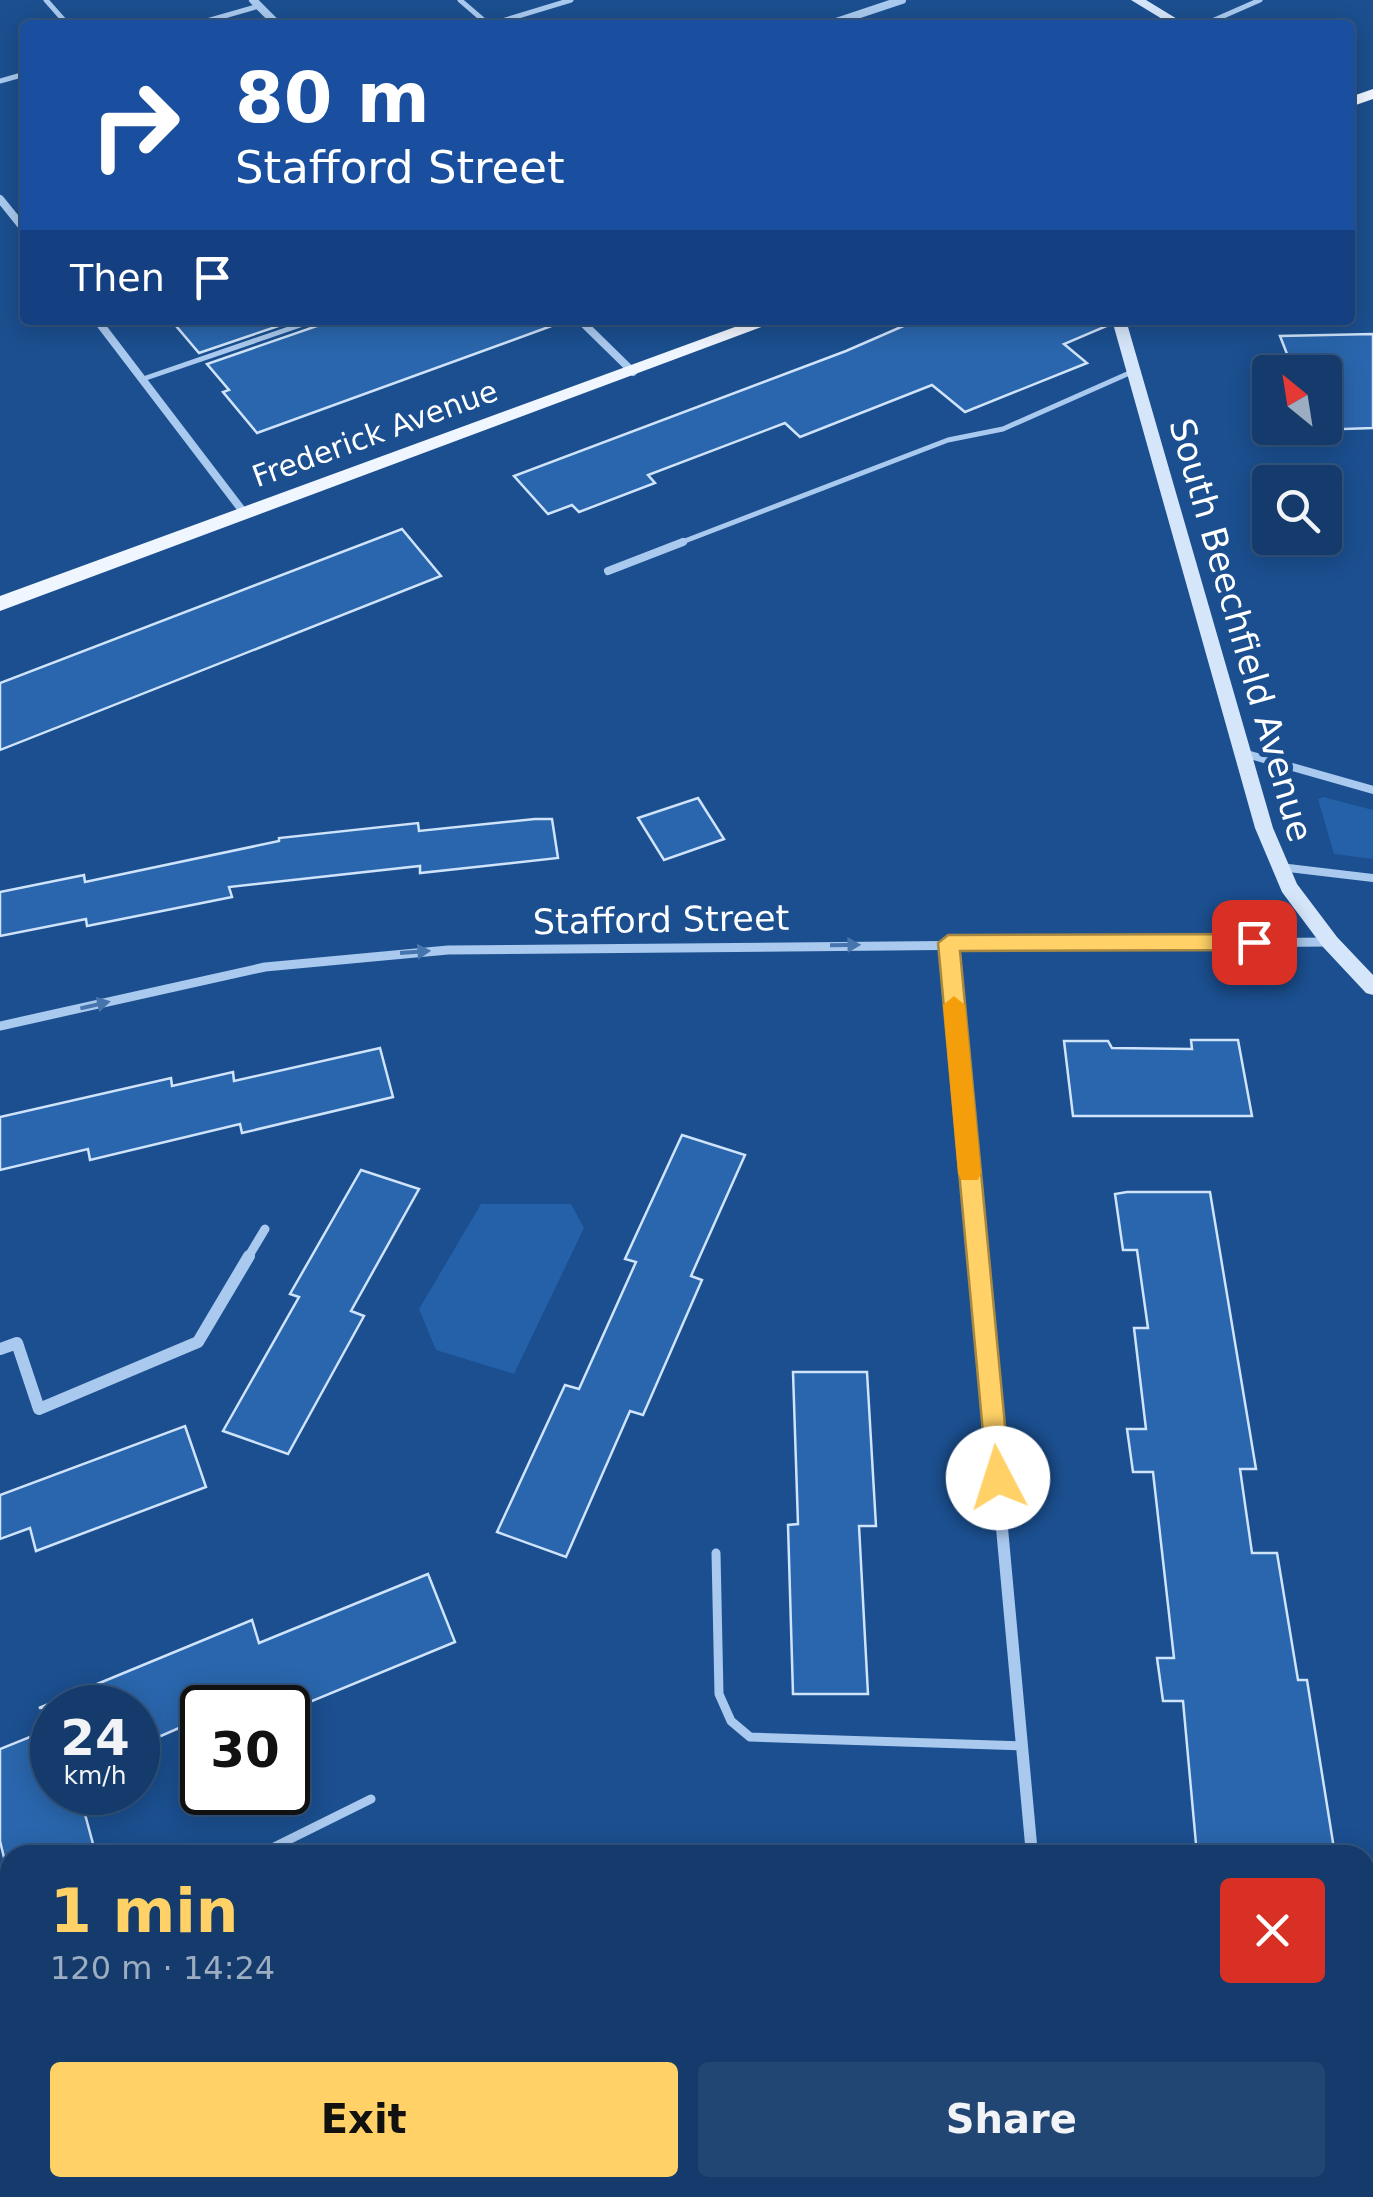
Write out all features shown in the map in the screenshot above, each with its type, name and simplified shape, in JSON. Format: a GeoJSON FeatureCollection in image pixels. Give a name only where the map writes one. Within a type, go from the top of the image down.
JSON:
{"type":"FeatureCollection","features":[{"type":"Feature","properties":{"kind":"main road","name":"Frederick Avenue"},"geometry":{"type":"LineString","coordinates":[[0,604],[758,325]]}},
{"type":"Feature","properties":{"kind":"street"},"geometry":{"type":"LineString","coordinates":[[841,20],[902,0]]}},
{"type":"Feature","properties":{"kind":"street"},"geometry":{"type":"LineString","coordinates":[[1137,0],[1170,20]]}},
{"type":"Feature","properties":{"kind":"street"},"geometry":{"type":"LineString","coordinates":[[255,2],[273,20]]}},
{"type":"Feature","properties":{"kind":"street"},"geometry":{"type":"LineString","coordinates":[[0,198],[20,224]]}},
{"type":"Feature","properties":{"kind":"street"},"geometry":{"type":"LineString","coordinates":[[100,325],[246,514]]}},
{"type":"Feature","properties":{"kind":"street"},"geometry":{"type":"LineString","coordinates":[[585,325],[633,372]]}},
{"type":"Feature","properties":{"kind":"street","name":"South Beechfield Avenue"},"geometry":{"type":"LineString","coordinates":[[1121,325],[1264,828],[1289,886],[1330,942],[1373,988]]}},
{"type":"Feature","properties":{"kind":"street","name":"Stafford Street"},"geometry":{"type":"LineString","coordinates":[[0,1026],[265,968],[448,950],[1330,942]]}},
{"type":"Feature","properties":{"kind":"street"},"geometry":{"type":"LineString","coordinates":[[948,943],[1031,1845]]}},
{"type":"Feature","properties":{"kind":"street"},"geometry":{"type":"LineString","coordinates":[[0,1349],[17,1343],[39,1409],[198,1342],[265,1228]]}},
{"type":"Feature","properties":{"kind":"lane"},"geometry":{"type":"LineString","coordinates":[[46,0],[64,20]]}},
{"type":"Feature","properties":{"kind":"lane"},"geometry":{"type":"LineString","coordinates":[[460,0],[482,20]]}},
{"type":"Feature","properties":{"kind":"lane"},"geometry":{"type":"LineString","coordinates":[[505,20],[571,0]]}},
{"type":"Feature","properties":{"kind":"lane"},"geometry":{"type":"LineString","coordinates":[[1214,20],[1260,0]]}},
{"type":"Feature","properties":{"kind":"lane"},"geometry":{"type":"LineString","coordinates":[[206,20],[255,2]]}},
{"type":"Feature","properties":{"kind":"lane"},"geometry":{"type":"LineString","coordinates":[[143,379],[300,325]]}},
{"type":"Feature","properties":{"kind":"lane"},"geometry":{"type":"LineString","coordinates":[[608,571],[948,440],[1003,429],[1134,371]]}},
{"type":"Feature","properties":{"kind":"lane"},"geometry":{"type":"LineString","coordinates":[[1243,753],[1373,790]]}},
{"type":"Feature","properties":{"kind":"lane"},"geometry":{"type":"LineString","coordinates":[[1280,867],[1373,878]]}},
{"type":"Feature","properties":{"kind":"lane"},"geometry":{"type":"LineString","coordinates":[[716,1552],[718,1694],[731,1721],[750,1737],[1022,1746]]}},
{"type":"Feature","properties":{"kind":"lane"},"geometry":{"type":"LineString","coordinates":[[278,1845],[372,1799]]}},
{"type":"Feature","properties":{"kind":"shaded area"},"geometry":{"type":"Polygon","coordinates":[[[1318,799],[1373,810],[1373,859],[1334,854],[1318,799]]]}},
{"type":"Feature","properties":{"kind":"shaded area"},"geometry":{"type":"Polygon","coordinates":[[[481,1204],[571,1204],[584,1228],[514,1374],[436,1350],[419,1309],[481,1204]]]}},
{"type":"Feature","properties":{"kind":"building"},"geometry":{"type":"Polygon","coordinates":[[[175,325],[281,325],[199,353],[175,325]]]}},
{"type":"Feature","properties":{"kind":"building"},"geometry":{"type":"Polygon","coordinates":[[[554,325],[257,433],[223,392],[229,390],[207,364],[317,326],[554,325]]]}},
{"type":"Feature","properties":{"kind":"building"},"geometry":{"type":"Polygon","coordinates":[[[906,325],[1109,325],[1064,344],[1087,363],[965,412],[932,385],[800,437],[785,423],[648,475],[655,483],[579,512],[572,505],[548,514],[514,476],[906,325]]]}},
{"type":"Feature","properties":{"kind":"building"},"geometry":{"type":"Polygon","coordinates":[[[1373,334],[1373,428],[1342,429],[1342,355],[1287,355],[1280,336],[1373,334]]]}},
{"type":"Feature","properties":{"kind":"building"},"geometry":{"type":"Polygon","coordinates":[[[402,529],[441,576],[0,750],[0,683],[402,529]]]}},
{"type":"Feature","properties":{"kind":"building"},"geometry":{"type":"Polygon","coordinates":[[[698,798],[724,839],[664,860],[638,818],[698,798]]]}},
{"type":"Feature","properties":{"kind":"building"},"geometry":{"type":"Polygon","coordinates":[[[552,819],[558,858],[420,873],[420,866],[229,887],[232,897],[87,926],[86,919],[0,936],[0,892],[84,875],[85,882],[279,838],[418,823],[419,831],[552,819]]]}},
{"type":"Feature","properties":{"kind":"building"},"geometry":{"type":"Polygon","coordinates":[[[1191,1040],[1238,1040],[1252,1116],[1073,1116],[1064,1041],[1108,1041],[1112,1048],[1192,1049],[1191,1040]]]}},
{"type":"Feature","properties":{"kind":"building"},"geometry":{"type":"Polygon","coordinates":[[[380,1048],[393,1097],[242,1133],[240,1124],[90,1160],[88,1149],[0,1170],[0,1117],[171,1078],[172,1086],[233,1072],[234,1081],[380,1048]]]}},
{"type":"Feature","properties":{"kind":"building"},"geometry":{"type":"Polygon","coordinates":[[[682,1135],[745,1155],[691,1276],[702,1280],[643,1415],[630,1411],[566,1557],[497,1532],[565,1385],[579,1389],[636,1262],[625,1259],[682,1135]]]}},
{"type":"Feature","properties":{"kind":"building"},"geometry":{"type":"Polygon","coordinates":[[[361,1170],[419,1189],[351,1311],[364,1316],[288,1454],[223,1431],[299,1297],[290,1294],[361,1170]]]}},
{"type":"Feature","properties":{"kind":"building"},"geometry":{"type":"Polygon","coordinates":[[[1210,1192],[1256,1469],[1240,1469],[1252,1553],[1277,1553],[1298,1680],[1307,1680],[1333,1845],[1196,1845],[1183,1701],[1163,1701],[1157,1658],[1174,1658],[1153,1472],[1133,1472],[1127,1429],[1146,1429],[1134,1328],[1148,1328],[1137,1250],[1123,1250],[1115,1194],[1210,1192]]]}},
{"type":"Feature","properties":{"kind":"building"},"geometry":{"type":"Polygon","coordinates":[[[793,1372],[867,1372],[876,1526],[859,1526],[868,1694],[793,1694],[788,1525],[798,1524],[793,1372]]]}},
{"type":"Feature","properties":{"kind":"building"},"geometry":{"type":"Polygon","coordinates":[[[185,1426],[206,1487],[36,1551],[30,1528],[0,1539],[0,1495],[185,1426]]]}},
{"type":"Feature","properties":{"kind":"building"},"geometry":{"type":"Polygon","coordinates":[[[428,1574],[455,1642],[310,1702],[310,1685],[180,1685],[180,1728],[160,1736],[160,1685],[95,1685],[252,1620],[259,1643],[428,1574]]]}},
{"type":"Feature","properties":{"kind":"building"},"geometry":{"type":"Polygon","coordinates":[[[30,1737],[30,1815],[85,1815],[93,1845],[1,1845],[0,1749],[30,1737]]]}},
{"type":"Feature","properties":{"kind":"slow traffic"},"geometry":{"type":"LineString","coordinates":[[954,1005],[969,1173]]}},
{"type":"Feature","properties":{"kind":"route"},"geometry":{"type":"LineString","coordinates":[[998,1478],[948,943],[1254,942]]}}]}
